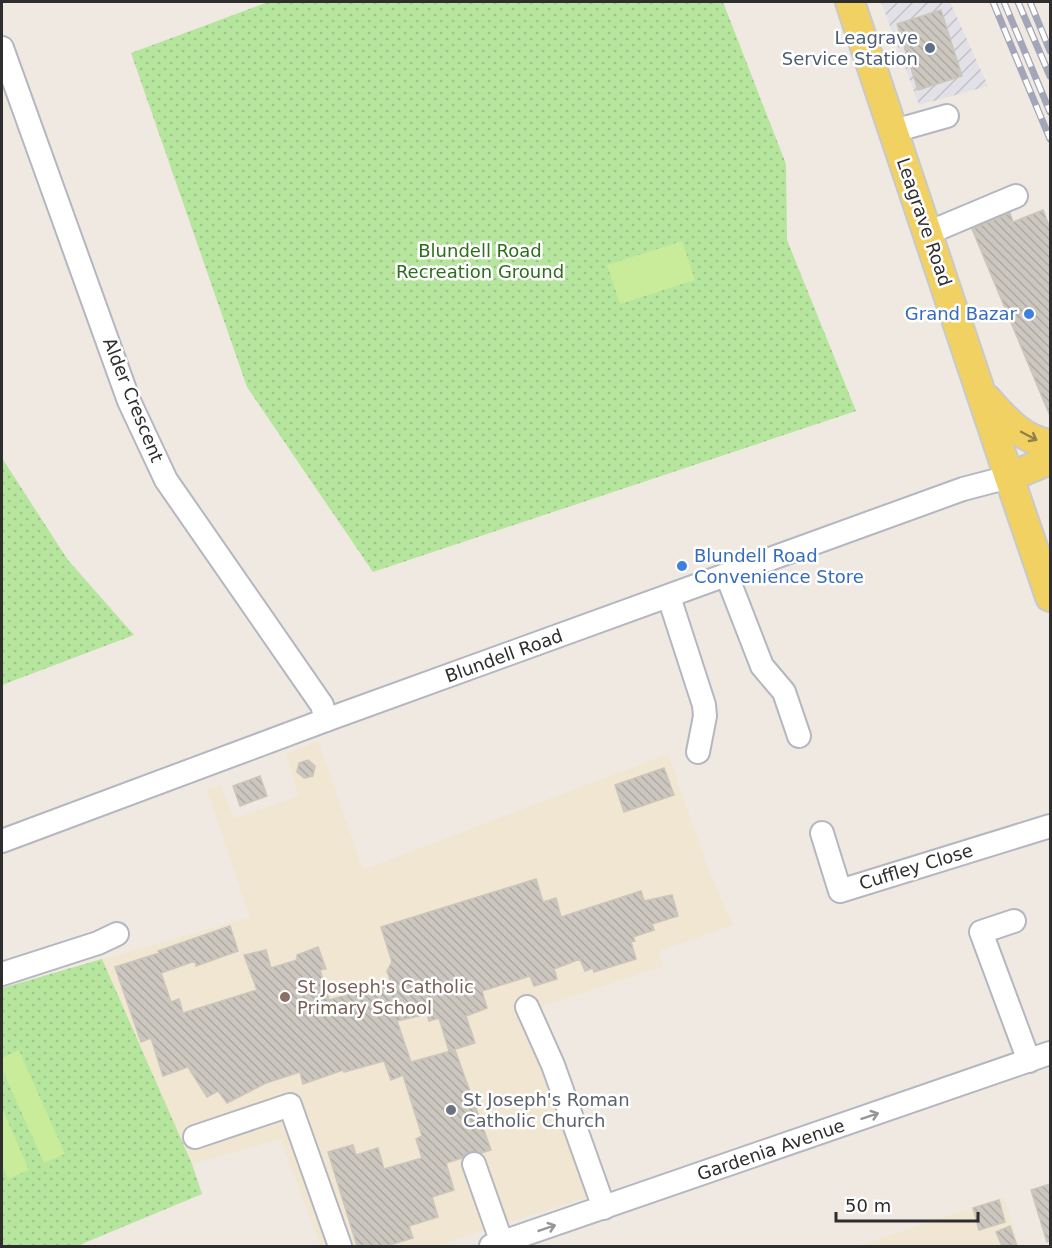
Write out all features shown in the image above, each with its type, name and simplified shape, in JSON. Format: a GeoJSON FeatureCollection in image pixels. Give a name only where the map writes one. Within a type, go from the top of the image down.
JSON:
{"type":"FeatureCollection","features":[{"type":"Feature","properties":{"kind":"main road","name":"Leagrave Road"},"geometry":{"type":"LineString","coordinates":[[850,2],[1050,597]]}},
{"type":"Feature","properties":{"kind":"main road"},"geometry":{"type":"LineString","coordinates":[[982,393],[1010,424],[1028,438],[1050,444]]}},
{"type":"Feature","properties":{"kind":"main road"},"geometry":{"type":"LineString","coordinates":[[1009,477],[1050,460]]}},
{"type":"Feature","properties":{"kind":"street","name":"Alder Crescent"},"geometry":{"type":"LineString","coordinates":[[2,48],[129,401],[166,480],[322,705],[326,720]]}},
{"type":"Feature","properties":{"kind":"street"},"geometry":{"type":"LineString","coordinates":[[894,131],[947,116]]}},
{"type":"Feature","properties":{"kind":"street"},"geometry":{"type":"LineString","coordinates":[[928,233],[1016,196]]}},
{"type":"Feature","properties":{"kind":"street","name":"Blundell Road"},"geometry":{"type":"LineString","coordinates":[[2,841],[326,720],[963,489],[1009,477]]}},
{"type":"Feature","properties":{"kind":"street"},"geometry":{"type":"LineString","coordinates":[[727,576],[762,666],[784,692],[799,736]]}},
{"type":"Feature","properties":{"kind":"street"},"geometry":{"type":"LineString","coordinates":[[669,597],[704,705],[705,716],[698,752]]}},
{"type":"Feature","properties":{"kind":"street","name":"Cuffley Close"},"geometry":{"type":"LineString","coordinates":[[822,833],[840,891],[1050,826]]}},
{"type":"Feature","properties":{"kind":"street"},"geometry":{"type":"LineString","coordinates":[[1014,921],[981,932],[1040,1057]]}},
{"type":"Feature","properties":{"kind":"street"},"geometry":{"type":"LineString","coordinates":[[2,974],[98,943],[117,934]]}},
{"type":"Feature","properties":{"kind":"street"},"geometry":{"type":"LineString","coordinates":[[527,1007],[553,1065],[604,1208]]}},
{"type":"Feature","properties":{"kind":"street","name":"Gardenia Avenue"},"geometry":{"type":"LineString","coordinates":[[497,1245],[1040,1057]]}},
{"type":"Feature","properties":{"kind":"street"},"geometry":{"type":"LineString","coordinates":[[195,1137],[290,1105],[340,1246]]}},
{"type":"Feature","properties":{"kind":"street"},"geometry":{"type":"LineString","coordinates":[[474,1164],[497,1245]]}},
{"type":"Feature","properties":{"kind":"shaded area"},"geometry":{"type":"Polygon","coordinates":[[[881,2],[950,2],[988,86],[919,105],[881,2]]]}},
{"type":"Feature","properties":{"kind":"shaded area","name":"St Joseph's Catholic Primary School"},"geometry":{"type":"Polygon","coordinates":[[[318,741],[363,870],[668,754],[710,874],[733,925],[659,951],[663,966],[541,1007],[605,1185],[588,1197],[435,1246],[321,1246],[280,1139],[192,1164],[202,1194],[77,1246],[2,1246],[2,988],[250,917],[207,789],[221,785],[234,819],[299,796],[286,754],[318,741]]]}},
{"type":"Feature","properties":{"kind":"shaded area"},"geometry":{"type":"Polygon","coordinates":[[[1004,1197],[1019,1246],[860,1246],[906,1230],[1004,1197]]]}},
{"type":"Feature","properties":{"kind":"green space","name":"Blundell Road Recreation Ground"},"geometry":{"type":"Polygon","coordinates":[[[268,2],[723,2],[786,164],[787,240],[856,411],[373,572],[247,387],[131,53],[268,2]]]}},
{"type":"Feature","properties":{"kind":"green space"},"geometry":{"type":"Polygon","coordinates":[[[682,241],[695,280],[620,304],[607,265],[682,241]]]}},
{"type":"Feature","properties":{"kind":"green space"},"geometry":{"type":"Polygon","coordinates":[[[2,458],[68,560],[134,635],[2,685],[2,458]]]}},
{"type":"Feature","properties":{"kind":"green space"},"geometry":{"type":"Polygon","coordinates":[[[102,959],[192,1164],[202,1194],[77,1246],[2,1246],[2,988],[102,959]]]}},
{"type":"Feature","properties":{"kind":"green space"},"geometry":{"type":"Polygon","coordinates":[[[19,1050],[65,1154],[44,1163],[2,1069],[2,1058],[19,1050]]]}},
{"type":"Feature","properties":{"kind":"green space"},"geometry":{"type":"Polygon","coordinates":[[[2,1108],[29,1170],[8,1179],[2,1165],[2,1108]]]}},
{"type":"Feature","properties":{"kind":"building"},"geometry":{"type":"Polygon","coordinates":[[[941,10],[962,76],[918,90],[897,24],[941,10]]]}},
{"type":"Feature","properties":{"kind":"building","name":"Grand Bazar"},"geometry":{"type":"Polygon","coordinates":[[[1043,210],[1050,228],[1050,416],[972,229],[1010,213],[1013,222],[1043,210]]]}},
{"type":"Feature","properties":{"kind":"building"},"geometry":{"type":"Polygon","coordinates":[[[308,760],[315,766],[313,776],[304,778],[297,772],[299,763],[308,760]]]}},
{"type":"Feature","properties":{"kind":"building"},"geometry":{"type":"Polygon","coordinates":[[[664,768],[674,795],[624,812],[615,785],[664,768]]]}},
{"type":"Feature","properties":{"kind":"building"},"geometry":{"type":"Polygon","coordinates":[[[260,776],[267,796],[240,806],[233,786],[260,776]]]}},
{"type":"Feature","properties":{"kind":"building"},"geometry":{"type":"Polygon","coordinates":[[[536,879],[543,902],[556,898],[561,917],[641,891],[644,901],[672,895],[678,916],[652,924],[654,930],[633,937],[635,941],[631,942],[636,959],[594,972],[593,968],[585,971],[580,959],[554,969],[557,979],[534,986],[530,976],[482,991],[487,1008],[466,1016],[475,1043],[449,1051],[439,1018],[429,1021],[427,1014],[397,1021],[411,1062],[455,1050],[491,1150],[481,1153],[470,1151],[462,1158],[446,1163],[454,1190],[432,1197],[438,1217],[409,1226],[413,1238],[386,1246],[357,1246],[328,1152],[353,1145],[356,1155],[378,1148],[384,1169],[422,1158],[416,1139],[422,1136],[403,1075],[391,1080],[384,1061],[344,1072],[343,1070],[303,1084],[300,1072],[266,1083],[227,1103],[218,1091],[207,1097],[188,1067],[163,1076],[151,1038],[141,1042],[115,967],[230,926],[238,951],[196,966],[195,961],[161,973],[171,1002],[179,999],[183,1013],[257,990],[244,955],[266,950],[271,968],[297,960],[297,955],[318,947],[326,969],[320,970],[329,1000],[391,982],[387,971],[392,962],[381,927],[536,879]]]}},
{"type":"Feature","properties":{"kind":"building"},"geometry":{"type":"Polygon","coordinates":[[[1050,1184],[1050,1241],[1047,1242],[1031,1190],[1050,1184]]]}},
{"type":"Feature","properties":{"kind":"building"},"geometry":{"type":"Polygon","coordinates":[[[999,1200],[1005,1222],[979,1230],[973,1208],[999,1200]]]}},
{"type":"Feature","properties":{"kind":"building"},"geometry":{"type":"Polygon","coordinates":[[[1010,1226],[1017,1246],[1002,1246],[996,1232],[1010,1226]]]}},
{"type":"Feature","properties":{"kind":"railway"},"geometry":{"type":"LineString","coordinates":[[993,2],[1050,139]]}},
{"type":"Feature","properties":{"kind":"railway"},"geometry":{"type":"LineString","coordinates":[[1004,2],[1050,112]]}},
{"type":"Feature","properties":{"kind":"railway"},"geometry":{"type":"LineString","coordinates":[[1018,2],[1050,76]]}},
{"type":"Feature","properties":{"kind":"railway"},"geometry":{"type":"LineString","coordinates":[[1030,2],[1050,51]]}},
{"type":"Feature","properties":{"kind":"place","name":"Leagrave Service Station"},"geometry":{"type":"Point","coordinates":[930,48]}},
{"type":"Feature","properties":{"kind":"place","name":"Grand Bazar"},"geometry":{"type":"Point","coordinates":[1029,314]}},
{"type":"Feature","properties":{"kind":"place","name":"Blundell Road Convenience Store"},"geometry":{"type":"Point","coordinates":[682,566]}},
{"type":"Feature","properties":{"kind":"place","name":"St Joseph's Catholic Primary School"},"geometry":{"type":"Point","coordinates":[285,997]}},
{"type":"Feature","properties":{"kind":"place","name":"St Joseph's Roman Catholic Church"},"geometry":{"type":"Point","coordinates":[451,1110]}}]}
